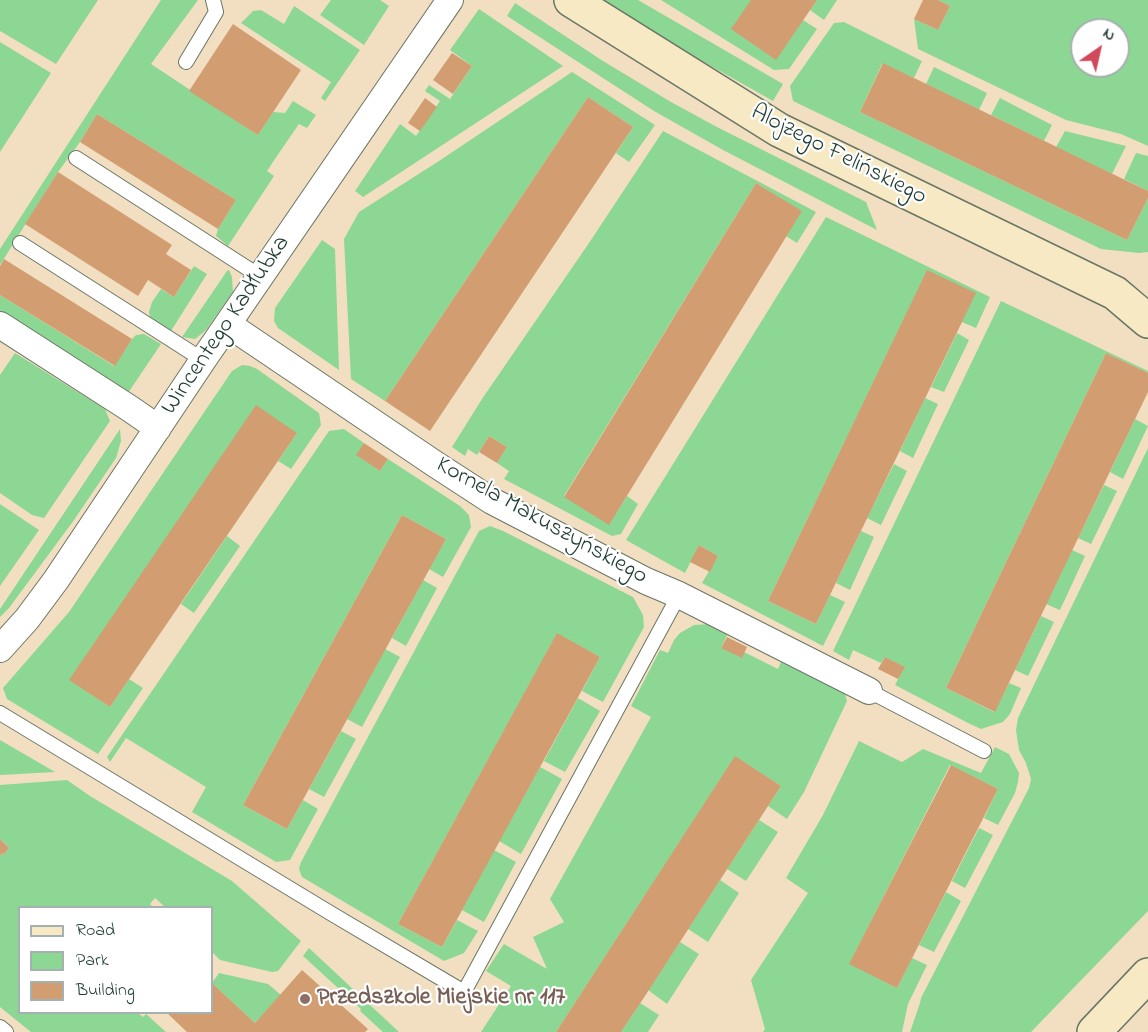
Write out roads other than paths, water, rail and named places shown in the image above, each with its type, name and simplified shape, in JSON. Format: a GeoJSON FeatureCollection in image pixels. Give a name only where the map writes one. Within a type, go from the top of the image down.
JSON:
{"type":"FeatureCollection","features":[{"type":"Feature","properties":{"kind":"street","name":"Wincentego Kadłubka"},"geometry":{"type":"LineString","coordinates":[[0,648],[27,619],[56,580],[203,360],[450,0]]}},
{"type":"Feature","properties":{"kind":"street","name":"Alojzego Felińskiego"},"geometry":{"type":"LineString","coordinates":[[571,0],[779,130],[1115,293],[1148,321]]}},
{"type":"Feature","properties":{"kind":"street","name":"Alojzego Felińskiego"},"geometry":{"type":"LineString","coordinates":[[1115,293],[1148,297]]}},
{"type":"Feature","properties":{"kind":"street"},"geometry":{"type":"LineString","coordinates":[[0,325],[158,428]]}},
{"type":"Feature","properties":{"kind":"street","name":"Kornela Makuszyńskiego"},"geometry":{"type":"LineString","coordinates":[[229,325],[492,501],[646,581],[679,595],[869,691]]}},
{"type":"Feature","properties":{"kind":"street"},"geometry":{"type":"LineString","coordinates":[[1094,1032],[1148,975]]}},
{"type":"Feature","properties":{"kind":"lane"},"geometry":{"type":"LineString","coordinates":[[186,62],[216,12],[213,0]]}},
{"type":"Feature","properties":{"kind":"lane"},"geometry":{"type":"LineString","coordinates":[[76,158],[261,277]]}},
{"type":"Feature","properties":{"kind":"lane"},"geometry":{"type":"LineString","coordinates":[[20,243],[203,360]]}},
{"type":"Feature","properties":{"kind":"lane"},"geometry":{"type":"LineString","coordinates":[[0,713],[464,992],[679,595]]}},
{"type":"Feature","properties":{"kind":"lane"},"geometry":{"type":"LineString","coordinates":[[869,691],[984,751]]}},
{"type":"Feature","properties":{"kind":"lane"},"geometry":{"type":"LineString","coordinates":[[0,1027],[6,1032]]}},
{"type":"Feature","properties":{"kind":"place","name":"Przedszkole Miejskie nr 117"},"geometry":{"type":"Point","coordinates":[305,999]}}]}
